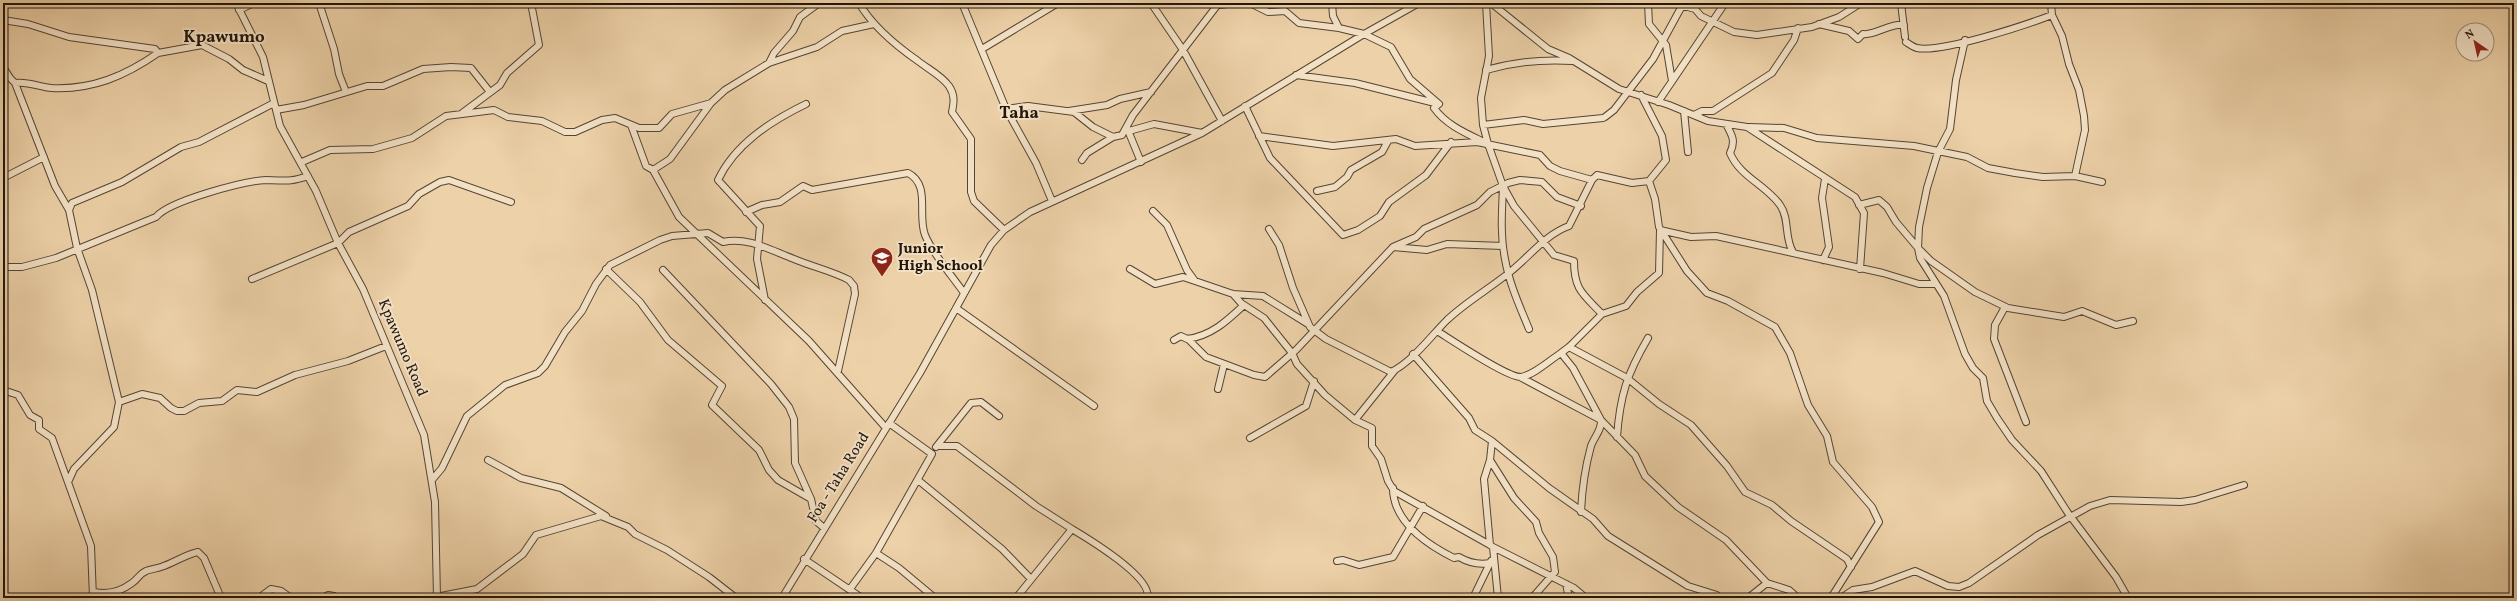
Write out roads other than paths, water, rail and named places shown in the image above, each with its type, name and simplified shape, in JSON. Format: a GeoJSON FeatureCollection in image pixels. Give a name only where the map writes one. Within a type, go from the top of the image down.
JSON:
{"type":"FeatureCollection","features":[{"type":"Feature","properties":{"kind":"street","name":"Kpawumo Road"},"geometry":{"type":"LineString","coordinates":[[236,3],[263,57],[280,126],[302,162],[328,215],[338,243],[363,289],[417,416],[428,452],[432,480],[437,539],[435,598]]}},
{"type":"Feature","properties":{"kind":"street"},"geometry":{"type":"LineString","coordinates":[[239,10],[254,3]]}},
{"type":"Feature","properties":{"kind":"street"},"geometry":{"type":"LineString","coordinates":[[319,3],[334,49],[338,74],[346,92]]}},
{"type":"Feature","properties":{"kind":"street"},"geometry":{"type":"LineString","coordinates":[[461,114],[500,85],[506,73],[539,45],[531,3]]}},
{"type":"Feature","properties":{"kind":"street"},"geometry":{"type":"LineString","coordinates":[[769,63],[774,53],[792,31],[800,17],[820,3]]}},
{"type":"Feature","properties":{"kind":"street"},"geometry":{"type":"LineString","coordinates":[[859,3],[874,24],[904,52],[936,74],[949,86],[954,96],[952,112],[971,139],[971,192],[974,201],[1004,230]]}},
{"type":"Feature","properties":{"kind":"street"},"geometry":{"type":"LineString","coordinates":[[962,3],[982,48],[1006,109],[1036,163],[1052,201]]}},
{"type":"Feature","properties":{"kind":"street"},"geometry":{"type":"LineString","coordinates":[[982,48],[1058,3]]}},
{"type":"Feature","properties":{"kind":"street"},"geometry":{"type":"LineString","coordinates":[[1151,3],[1183,50],[1222,121]]}},
{"type":"Feature","properties":{"kind":"street"},"geometry":{"type":"LineString","coordinates":[[1141,162],[1128,130],[1133,115],[1219,4],[1238,3]]}},
{"type":"Feature","properties":{"kind":"street"},"geometry":{"type":"LineString","coordinates":[[1250,3],[1268,12],[1285,11],[1299,23],[1339,28],[1364,34],[1391,48],[1410,79],[1439,104]]}},
{"type":"Feature","properties":{"kind":"street"},"geometry":{"type":"LineString","coordinates":[[1332,3],[1333,16],[1339,28]]}},
{"type":"Feature","properties":{"kind":"street","name":"Foa - Taha Road"},"geometry":{"type":"LineString","coordinates":[[782,598],[804,559],[920,373],[991,245],[1004,230],[1052,201],[1141,162],[1202,133],[1364,34],[1419,3]]}},
{"type":"Feature","properties":{"kind":"street"},"geometry":{"type":"LineString","coordinates":[[1486,3],[1489,56],[1481,98],[1483,124],[1488,144],[1503,186],[1512,203],[1554,255],[1574,261],[1574,279],[1577,287],[1602,314]]}},
{"type":"Feature","properties":{"kind":"street"},"geometry":{"type":"LineString","coordinates":[[1491,3],[1548,49],[1574,62],[1619,89],[1640,95],[1708,121],[1747,127],[1784,128],[1817,138],[1893,144],[1967,157],[1988,168],[2015,173],[2043,177],[2075,176],[2102,182]]}},
{"type":"Feature","properties":{"kind":"street"},"geometry":{"type":"LineString","coordinates":[[1648,3],[1650,27],[1666,45],[1672,82]]}},
{"type":"Feature","properties":{"kind":"street"},"geometry":{"type":"LineString","coordinates":[[1673,3],[1695,9],[1701,16],[1734,32],[1757,35],[1819,24],[1839,17],[1861,3]]}},
{"type":"Feature","properties":{"kind":"street"},"geometry":{"type":"LineString","coordinates":[[1658,102],[1725,3]]}},
{"type":"Feature","properties":{"kind":"street"},"geometry":{"type":"LineString","coordinates":[[1901,3],[1906,40],[1916,48],[1930,48],[2017,28],[2052,15]]}},
{"type":"Feature","properties":{"kind":"street"},"geometry":{"type":"LineString","coordinates":[[2051,3],[2052,15],[2062,36],[2069,64],[2079,90],[2084,116],[2085,130],[2075,176]]}},
{"type":"Feature","properties":{"kind":"street"},"geometry":{"type":"LineString","coordinates":[[1483,124],[1524,120],[1543,124],[1604,118],[1614,110],[1627,91],[1653,59],[1683,5]]}},
{"type":"Feature","properties":{"kind":"street"},"geometry":{"type":"LineString","coordinates":[[3,20],[28,24],[69,37],[155,49],[158,53]]}},
{"type":"Feature","properties":{"kind":"street"},"geometry":{"type":"LineString","coordinates":[[653,170],[670,158],[711,103],[725,90],[769,63],[817,47],[842,31],[874,24]]}},
{"type":"Feature","properties":{"kind":"street"},"geometry":{"type":"LineString","coordinates":[[1819,24],[1849,31],[1858,38],[1864,34],[1870,35],[1883,27],[1904,25]]}},
{"type":"Feature","properties":{"kind":"street"},"geometry":{"type":"LineString","coordinates":[[1694,115],[1702,111],[1713,111],[1772,73],[1794,40],[1798,28]]}},
{"type":"Feature","properties":{"kind":"street"},"geometry":{"type":"LineString","coordinates":[[1965,40],[1956,80],[1950,129],[1938,152],[1927,188],[1919,226],[1918,248],[1920,258],[1944,296],[1965,354],[1973,368],[1983,378],[1987,401],[1997,418],[2012,440],[2041,471],[2070,516],[2116,577],[2128,598]]}},
{"type":"Feature","properties":{"kind":"street"},"geometry":{"type":"LineString","coordinates":[[3,67],[10,78],[16,82],[24,82],[50,88],[86,88],[133,71],[158,53],[202,45],[228,59],[243,70],[268,82]]}},
{"type":"Feature","properties":{"kind":"street"},"geometry":{"type":"LineString","coordinates":[[1486,70],[1510,63],[1553,60],[1574,62]]}},
{"type":"Feature","properties":{"kind":"street"},"geometry":{"type":"LineString","coordinates":[[276,110],[304,105],[367,86],[383,86],[397,82],[423,69],[450,66],[471,68],[490,92]]}},
{"type":"Feature","properties":{"kind":"street"},"geometry":{"type":"LineString","coordinates":[[1296,75],[1355,83],[1439,104]]}},
{"type":"Feature","properties":{"kind":"street"},"geometry":{"type":"LineString","coordinates":[[16,82],[55,186],[68,210],[77,248],[92,290],[119,402],[114,427],[74,469],[69,480]]}},
{"type":"Feature","properties":{"kind":"street"},"geometry":{"type":"LineString","coordinates":[[1006,109],[1028,106],[1069,111],[1107,105],[1120,99],[1151,92]]}},
{"type":"Feature","properties":{"kind":"street"},"geometry":{"type":"LineString","coordinates":[[1355,420],[1396,370],[1462,306],[1509,273],[1543,242],[1560,229],[1569,226],[1581,206],[1592,180],[1597,176],[1632,184],[1649,181],[1666,160],[1662,136],[1640,95]]}},
{"type":"Feature","properties":{"kind":"street"},"geometry":{"type":"LineString","coordinates":[[68,210],[72,203],[122,182],[181,147],[199,142],[274,103]]}},
{"type":"Feature","properties":{"kind":"street"},"geometry":{"type":"LineString","coordinates":[[302,162],[330,150],[373,149],[412,138],[446,116],[494,110],[508,117],[542,121],[566,132],[575,132],[602,120],[615,118],[639,128],[658,128],[672,114],[711,103]]}},
{"type":"Feature","properties":{"kind":"street"},"geometry":{"type":"LineString","coordinates":[[764,300],[757,259],[760,226],[718,180],[725,167],[751,138],[771,123],[806,104]]}},
{"type":"Feature","properties":{"kind":"street"},"geometry":{"type":"LineString","coordinates":[[1439,104],[1434,108],[1454,127],[1488,144]]}},
{"type":"Feature","properties":{"kind":"street"},"geometry":{"type":"LineString","coordinates":[[1245,106],[1259,136],[1275,164],[1343,235],[1358,230],[1380,216],[1388,202],[1426,176],[1451,142]]}},
{"type":"Feature","properties":{"kind":"street"},"geometry":{"type":"LineString","coordinates":[[1069,111],[1113,137]]}},
{"type":"Feature","properties":{"kind":"street"},"geometry":{"type":"LineString","coordinates":[[1684,111],[1688,152]]}},
{"type":"Feature","properties":{"kind":"street"},"geometry":{"type":"LineString","coordinates":[[1082,160],[1087,153],[1113,137],[1122,135],[1128,130],[1154,124],[1202,133]]}},
{"type":"Feature","properties":{"kind":"street"},"geometry":{"type":"LineString","coordinates":[[1726,124],[1734,138],[1734,146],[1730,153],[1734,163],[1780,204],[1786,216],[1787,233],[1793,252]]}},
{"type":"Feature","properties":{"kind":"street"},"geometry":{"type":"LineString","coordinates":[[631,125],[646,166],[653,170],[679,217],[764,300],[809,340],[888,425],[932,454]]}},
{"type":"Feature","properties":{"kind":"street"},"geometry":{"type":"LineString","coordinates":[[1747,127],[1825,179],[1855,197],[1864,213],[1860,269]]}},
{"type":"Feature","properties":{"kind":"street"},"geometry":{"type":"LineString","coordinates":[[1259,136],[1333,146],[1396,139],[1415,146],[1451,142],[1477,142],[1540,155],[1550,166],[1560,171],[1592,180]]}},
{"type":"Feature","properties":{"kind":"street"},"geometry":{"type":"LineString","coordinates":[[1317,191],[1335,187],[1355,168],[1382,152],[1388,141]]}},
{"type":"Feature","properties":{"kind":"street"},"geometry":{"type":"LineString","coordinates":[[3,178],[44,157]]}},
{"type":"Feature","properties":{"kind":"street"},"geometry":{"type":"LineString","coordinates":[[746,212],[762,205],[780,202],[803,186],[812,190],[832,184],[908,173],[919,181],[925,234],[964,293]]}},
{"type":"Feature","properties":{"kind":"street"},"geometry":{"type":"LineString","coordinates":[[3,267],[22,267],[56,258],[77,248],[156,217],[162,210],[178,203],[225,188],[265,180],[290,182],[308,176]]}},
{"type":"Feature","properties":{"kind":"street"},"geometry":{"type":"LineString","coordinates":[[1822,260],[1829,247],[1822,198],[1825,179]]}},
{"type":"Feature","properties":{"kind":"street"},"geometry":{"type":"LineString","coordinates":[[252,279],[338,243],[349,232],[408,206],[419,194],[440,182],[450,180],[511,202]]}},
{"type":"Feature","properties":{"kind":"street"},"geometry":{"type":"LineString","coordinates":[[1174,340],[1181,336],[1188,339],[1206,357],[1265,377],[1292,353],[1368,275],[1393,247],[1416,237],[1430,226],[1477,205],[1490,192],[1520,180],[1542,182],[1557,197],[1581,206]]}},
{"type":"Feature","properties":{"kind":"street"},"geometry":{"type":"LineString","coordinates":[[1520,377],[1530,373],[1569,348],[1602,314],[1626,306],[1637,292],[1659,273],[1660,230],[1655,199],[1649,181]]}},
{"type":"Feature","properties":{"kind":"street"},"geometry":{"type":"LineString","coordinates":[[1503,186],[1504,246],[1509,273],[1530,329]]}},
{"type":"Feature","properties":{"kind":"street"},"geometry":{"type":"LineString","coordinates":[[1859,205],[1879,200],[1887,207],[1896,222],[1931,261],[1969,288],[2005,307],[2064,317],[2082,311],[2116,325],[2133,321]]}},
{"type":"Feature","properties":{"kind":"street"},"geometry":{"type":"LineString","coordinates":[[1153,211],[1167,224],[1187,270],[1195,281]]}},
{"type":"Feature","properties":{"kind":"street"},"geometry":{"type":"LineString","coordinates":[[1269,229],[1279,245],[1308,324],[1313,331],[1387,371],[1396,370]]}},
{"type":"Feature","properties":{"kind":"street"},"geometry":{"type":"LineString","coordinates":[[1660,230],[1690,236],[1716,236],[1765,248],[1793,252],[1860,269],[1883,272],[1919,284],[1936,284]]}},
{"type":"Feature","properties":{"kind":"street"},"geometry":{"type":"LineString","coordinates":[[1660,230],[1687,271],[1707,293],[1728,301],[1775,327],[1790,353],[1808,405],[1827,436],[1833,462],[1872,507],[1879,522],[1852,567],[1831,598]]}},
{"type":"Feature","properties":{"kind":"street"},"geometry":{"type":"LineString","coordinates":[[432,480],[442,468],[467,416],[505,385],[538,373],[545,366],[565,332],[582,311],[606,269],[660,240],[708,233],[723,242],[733,240],[758,246],[840,275],[854,286],[855,294],[838,371]]}},
{"type":"Feature","properties":{"kind":"street"},"geometry":{"type":"LineString","coordinates":[[1393,247],[1427,250],[1447,244],[1504,246]]}},
{"type":"Feature","properties":{"kind":"street"},"geometry":{"type":"LineString","coordinates":[[606,269],[640,302],[668,340],[722,386],[712,405],[759,450],[769,470],[778,480],[811,499]]}},
{"type":"Feature","properties":{"kind":"street"},"geometry":{"type":"LineString","coordinates":[[663,270],[771,384],[789,407],[794,418],[795,463],[811,499],[816,521],[824,528]]}},
{"type":"Feature","properties":{"kind":"street"},"geometry":{"type":"LineString","coordinates":[[1130,270],[1155,284],[1182,277],[1233,294],[1263,296],[1308,324]]}},
{"type":"Feature","properties":{"kind":"street"},"geometry":{"type":"LineString","coordinates":[[1233,294],[1244,305],[1264,318],[1292,353],[1297,364],[1329,399],[1355,420],[1372,428],[1372,446],[1381,459],[1393,488],[1396,510],[1410,527],[1425,540],[1454,558],[1459,557],[1468,562],[1480,565],[1492,561]]}},
{"type":"Feature","properties":{"kind":"street"},"geometry":{"type":"LineString","coordinates":[[1188,339],[1196,338],[1221,326],[1244,305]]}},
{"type":"Feature","properties":{"kind":"street"},"geometry":{"type":"LineString","coordinates":[[2005,307],[1995,325],[1994,339],[2026,422]]}},
{"type":"Feature","properties":{"kind":"street"},"geometry":{"type":"LineString","coordinates":[[956,308],[1094,406]]}},
{"type":"Feature","properties":{"kind":"street"},"geometry":{"type":"LineString","coordinates":[[1437,331],[1505,372],[1520,377],[1601,420]]}},
{"type":"Feature","properties":{"kind":"street"},"geometry":{"type":"LineString","coordinates":[[1618,437],[1619,406],[1627,378],[1648,338]]}},
{"type":"Feature","properties":{"kind":"street"},"geometry":{"type":"LineString","coordinates":[[119,402],[142,394],[160,398],[171,408],[177,411],[184,411],[199,403],[222,401],[237,390],[257,392],[295,375],[348,361],[386,346]]}},
{"type":"Feature","properties":{"kind":"street"},"geometry":{"type":"LineString","coordinates":[[1569,348],[1627,378],[1659,404],[1692,425],[1727,466],[1745,492],[1772,506],[1791,521],[1847,559],[1852,567]]}},
{"type":"Feature","properties":{"kind":"street"},"geometry":{"type":"LineString","coordinates":[[1561,353],[1573,368],[1601,420],[1635,455],[1644,476],[1678,507],[1726,540],[1767,583],[1789,590],[1798,598]]}},
{"type":"Feature","properties":{"kind":"street"},"geometry":{"type":"LineString","coordinates":[[1413,354],[1469,418],[1475,430],[1492,441],[1508,456],[1581,512],[1593,519],[1608,536],[1624,548],[1688,586],[1716,595],[1718,598]]}},
{"type":"Feature","properties":{"kind":"street"},"geometry":{"type":"LineString","coordinates":[[1218,389],[1224,364]]}},
{"type":"Feature","properties":{"kind":"street"},"geometry":{"type":"LineString","coordinates":[[1250,438],[1306,406],[1314,381]]}},
{"type":"Feature","properties":{"kind":"street"},"geometry":{"type":"LineString","coordinates":[[3,390],[18,395],[30,415],[39,420],[40,429],[52,438],[69,480],[91,546],[94,595],[114,593],[133,583],[139,574],[147,570],[161,568],[187,555],[198,552],[204,558],[221,598]]}},
{"type":"Feature","properties":{"kind":"street"},"geometry":{"type":"LineString","coordinates":[[850,589],[876,553],[937,446],[971,403],[981,402],[999,416]]}},
{"type":"Feature","properties":{"kind":"street"},"geometry":{"type":"LineString","coordinates":[[1581,512],[1583,477],[1592,443],[1601,426],[1601,420]]}},
{"type":"Feature","properties":{"kind":"street"},"geometry":{"type":"LineString","coordinates":[[1492,441],[1490,460],[1484,479],[1492,546],[1492,561],[1498,598]]}},
{"type":"Feature","properties":{"kind":"street"},"geometry":{"type":"LineString","coordinates":[[937,446],[957,446],[1036,506],[1098,544],[1144,583],[1147,598]]}},
{"type":"Feature","properties":{"kind":"street"},"geometry":{"type":"LineString","coordinates":[[488,460],[521,478],[561,488],[606,516],[628,527],[635,534],[667,550],[709,577],[736,598]]}},
{"type":"Feature","properties":{"kind":"street"},"geometry":{"type":"LineString","coordinates":[[1490,460],[1514,498],[1536,522],[1538,533],[1552,557],[1555,572],[1532,598]]}},
{"type":"Feature","properties":{"kind":"street"},"geometry":{"type":"LineString","coordinates":[[918,480],[1002,548],[1031,579]]}},
{"type":"Feature","properties":{"kind":"street"},"geometry":{"type":"LineString","coordinates":[[1841,598],[1853,590],[1872,587],[1915,571],[1948,586],[1959,587],[1969,583],[2011,553],[2070,516],[2110,500],[2188,501],[2244,485]]}},
{"type":"Feature","properties":{"kind":"street"},"geometry":{"type":"LineString","coordinates":[[1393,488],[1492,546],[1566,584],[1586,598]]}},
{"type":"Feature","properties":{"kind":"street"},"geometry":{"type":"LineString","coordinates":[[1336,561],[1343,560],[1359,565],[1393,557],[1423,506]]}},
{"type":"Feature","properties":{"kind":"street"},"geometry":{"type":"LineString","coordinates":[[435,598],[477,589],[523,554],[536,536],[606,516]]}},
{"type":"Feature","properties":{"kind":"street"},"geometry":{"type":"LineString","coordinates":[[1016,598],[1072,529]]}},
{"type":"Feature","properties":{"kind":"street"},"geometry":{"type":"LineString","coordinates":[[876,553],[899,568],[935,598]]}},
{"type":"Feature","properties":{"kind":"street"},"geometry":{"type":"LineString","coordinates":[[804,559],[862,598]]}},
{"type":"Feature","properties":{"kind":"street"},"geometry":{"type":"LineString","coordinates":[[1473,598],[1492,561]]}},
{"type":"Feature","properties":{"kind":"street"},"geometry":{"type":"LineString","coordinates":[[1748,598],[1767,583]]}},
{"type":"Feature","properties":{"kind":"street"},"geometry":{"type":"LineString","coordinates":[[1566,584],[1569,598]]}},
{"type":"Feature","properties":{"kind":"street"},"geometry":{"type":"LineString","coordinates":[[259,598],[272,589],[281,591],[291,598]]}},
{"type":"Feature","properties":{"kind":"street"},"geometry":{"type":"LineString","coordinates":[[322,598],[328,595],[334,596]]}},
{"type":"Feature","properties":{"kind":"place","name":"Junior High School"},"geometry":{"type":"Point","coordinates":[882,278]}},
{"type":"Feature","properties":{"kind":"district","name":"Kpawumo"},"geometry":{"type":"Point","coordinates":[224,37]}},
{"type":"Feature","properties":{"kind":"district","name":"Taha"},"geometry":{"type":"Point","coordinates":[1019,113]}}]}
